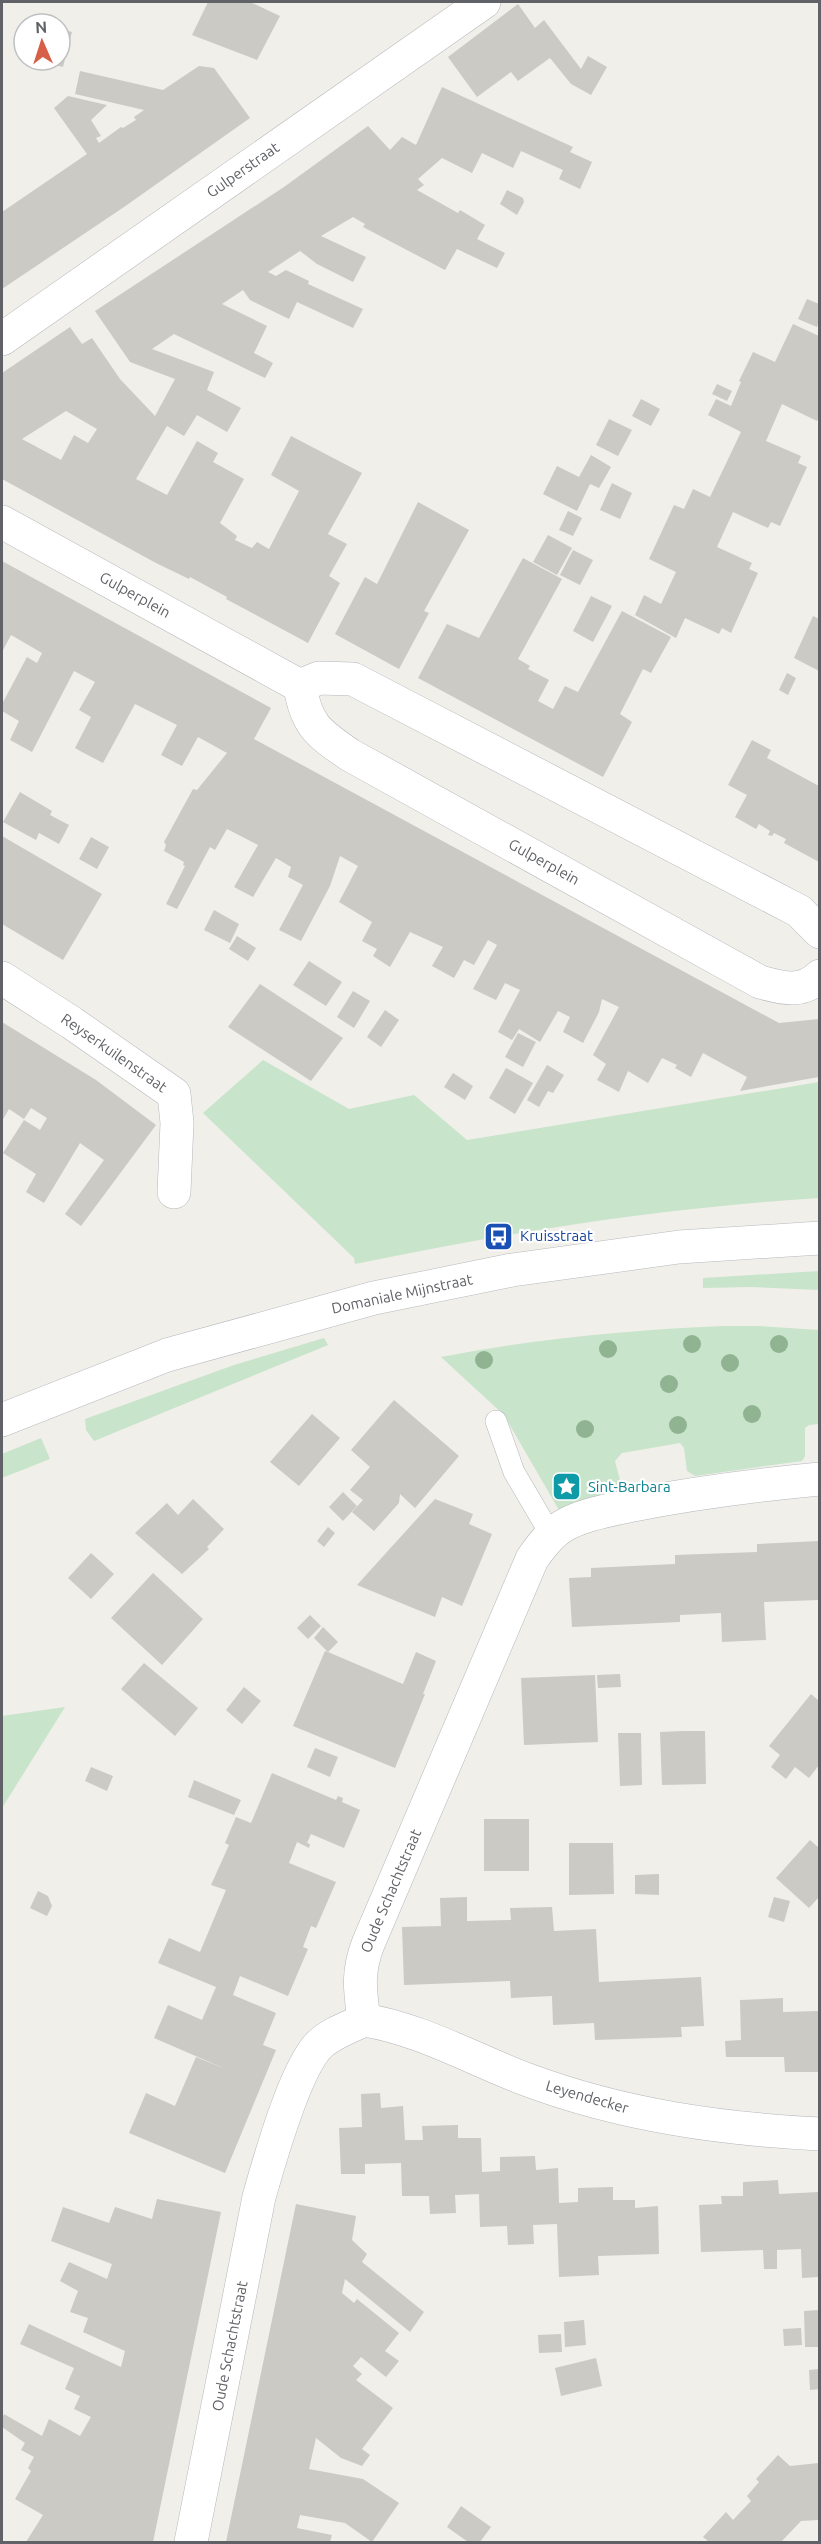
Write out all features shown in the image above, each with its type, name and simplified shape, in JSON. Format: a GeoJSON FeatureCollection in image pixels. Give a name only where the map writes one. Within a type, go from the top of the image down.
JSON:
{"type":"FeatureCollection","features":[{"type":"Feature","properties":{"kind":"street","name":"Gulperstraat"},"geometry":{"type":"LineString","coordinates":[[2,339],[484,2]]}},
{"type":"Feature","properties":{"kind":"street","name":"Gulperplein"},"geometry":{"type":"LineString","coordinates":[[2,522],[300,686],[308,721],[320,735],[360,760],[760,982],[794,990],[813,983],[819,976]]}},
{"type":"Feature","properties":{"kind":"street"},"geometry":{"type":"LineString","coordinates":[[300,686],[319,678],[353,679],[799,911],[819,932]]}},
{"type":"Feature","properties":{"kind":"street","name":"Reyserkuilenstraat"},"geometry":{"type":"LineString","coordinates":[[2,978],[72,1023],[174,1094],[177,1123],[174,1192]]}},
{"type":"Feature","properties":{"kind":"street","name":"Domaniale Mijnstraat"},"geometry":{"type":"LineString","coordinates":[[2,1420],[167,1354],[374,1298],[513,1270],[679,1247],[819,1238]]}},
{"type":"Feature","properties":{"kind":"street","name":"Oude Schachtstraat"},"geometry":{"type":"LineString","coordinates":[[191,2542],[259,2197],[273,2150],[306,2062],[320,2044],[364,2020],[359,1988],[360,1965],[532,1559],[551,1535],[576,1520],[611,1510],[762,1485],[819,1479]]}},
{"type":"Feature","properties":{"kind":"street","name":"Leyendecker"},"geometry":{"type":"LineString","coordinates":[[364,2020],[392,2024],[529,2080],[610,2105],[684,2122],[767,2132],[819,2134]]}},
{"type":"Feature","properties":{"kind":"lane"},"geometry":{"type":"LineString","coordinates":[[496,1421],[514,1473],[551,1535]]}},
{"type":"Feature","properties":{"kind":"green space"},"geometry":{"type":"Polygon","coordinates":[[[263,1060],[349,1109],[414,1095],[467,1140],[819,1082],[819,1198],[702,1208],[586,1223],[355,1264],[354,1258],[203,1113],[263,1060]]]}},
{"type":"Feature","properties":{"kind":"green space"},"geometry":{"type":"Polygon","coordinates":[[[819,1271],[819,1290],[750,1287],[703,1288],[703,1278],[819,1271]]]}},
{"type":"Feature","properties":{"kind":"green space"},"geometry":{"type":"Polygon","coordinates":[[[724,1326],[819,1330],[819,1424],[805,1428],[805,1456],[802,1461],[695,1476],[687,1471],[684,1448],[680,1443],[622,1453],[615,1461],[621,1484],[618,1490],[559,1510],[504,1415],[441,1357],[582,1336],[724,1326]]]}},
{"type":"Feature","properties":{"kind":"green space"},"geometry":{"type":"Polygon","coordinates":[[[324,1338],[328,1345],[94,1441],[86,1430],[85,1419],[234,1365],[324,1338]]]}},
{"type":"Feature","properties":{"kind":"green space"},"geometry":{"type":"Polygon","coordinates":[[[41,1438],[50,1459],[2,1478],[2,1454],[41,1438]]]}},
{"type":"Feature","properties":{"kind":"green space"},"geometry":{"type":"Polygon","coordinates":[[[65,1707],[2,1808],[2,1716],[65,1707]]]}},
{"type":"Feature","properties":{"kind":"building"},"geometry":{"type":"Polygon","coordinates":[[[208,2],[250,2],[280,16],[257,60],[192,35],[208,2]]]}},
{"type":"Feature","properties":{"kind":"building"},"geometry":{"type":"Polygon","coordinates":[[[518,4],[535,28],[544,20],[581,69],[588,56],[607,67],[591,95],[571,84],[550,58],[518,81],[511,72],[477,97],[448,57],[518,4]]]}},
{"type":"Feature","properties":{"kind":"building"},"geometry":{"type":"Polygon","coordinates":[[[199,66],[214,68],[250,118],[2,289],[2,212],[87,154],[54,108],[68,96],[107,105],[91,120],[101,136],[96,138],[99,143],[121,127],[136,120],[134,117],[144,110],[75,94],[80,71],[163,90],[199,66]]]}},
{"type":"Feature","properties":{"kind":"building"},"geometry":{"type":"Polygon","coordinates":[[[442,87],[573,147],[570,152],[592,162],[580,189],[559,179],[563,170],[521,151],[513,168],[482,153],[472,173],[442,158],[418,179],[424,185],[417,190],[458,213],[460,210],[485,225],[477,239],[505,253],[497,268],[457,249],[445,270],[363,227],[365,224],[353,217],[321,236],[366,257],[353,282],[317,264],[300,251],[268,272],[276,276],[286,270],[309,281],[308,284],[363,309],[353,328],[297,302],[289,319],[250,300],[243,290],[222,304],[267,326],[254,353],[273,363],[265,378],[174,334],[152,349],[214,372],[207,390],[241,408],[227,432],[197,415],[184,436],[167,426],[136,479],[167,495],[197,441],[218,453],[213,462],[244,479],[220,523],[237,536],[235,540],[252,548],[257,542],[269,549],[299,491],[271,475],[291,436],[362,473],[328,534],[347,544],[329,576],[340,583],[308,643],[190,577],[189,579],[156,563],[2,479],[2,373],[70,327],[82,344],[92,338],[120,379],[155,416],[175,379],[130,362],[95,311],[284,187],[368,126],[390,150],[402,137],[416,145],[442,87]],[[66,411],[22,439],[61,460],[74,435],[88,443],[97,429],[66,411]]]}},
{"type":"Feature","properties":{"kind":"building"},"geometry":{"type":"Polygon","coordinates":[[[507,190],[523,198],[524,202],[517,215],[500,204],[507,190]]]}},
{"type":"Feature","properties":{"kind":"building"},"geometry":{"type":"Polygon","coordinates":[[[807,299],[819,304],[817,327],[798,319],[807,299]]]}},
{"type":"Feature","properties":{"kind":"building"},"geometry":{"type":"Polygon","coordinates":[[[793,324],[819,336],[819,417],[817,421],[782,404],[766,441],[801,456],[798,463],[807,467],[780,526],[771,522],[768,528],[733,512],[717,547],[752,563],[749,569],[758,573],[731,633],[722,628],[719,634],[685,618],[676,638],[635,615],[644,595],[661,604],[676,572],[649,559],[674,505],[684,509],[693,489],[710,497],[741,432],[708,415],[716,399],[731,406],[741,382],[739,381],[753,352],[775,362],[793,324]]]}},
{"type":"Feature","properties":{"kind":"building"},"geometry":{"type":"Polygon","coordinates":[[[717,384],[732,391],[727,401],[712,394],[717,384]]]}},
{"type":"Feature","properties":{"kind":"building"},"geometry":{"type":"Polygon","coordinates":[[[641,399],[660,409],[651,426],[632,416],[641,399]]]}},
{"type":"Feature","properties":{"kind":"building"},"geometry":{"type":"Polygon","coordinates":[[[609,419],[632,430],[618,456],[596,445],[609,419]]]}},
{"type":"Feature","properties":{"kind":"building"},"geometry":{"type":"Polygon","coordinates":[[[591,455],[611,467],[599,488],[590,484],[577,511],[543,494],[557,466],[579,477],[591,455]]]}},
{"type":"Feature","properties":{"kind":"building"},"geometry":{"type":"Polygon","coordinates":[[[612,483],[632,493],[620,519],[600,510],[612,483]]]}},
{"type":"Feature","properties":{"kind":"building"},"geometry":{"type":"Polygon","coordinates":[[[418,502],[469,530],[424,611],[429,613],[399,669],[335,634],[365,577],[377,584],[418,502]]]}},
{"type":"Feature","properties":{"kind":"building"},"geometry":{"type":"Polygon","coordinates":[[[568,511],[582,518],[573,536],[559,530],[568,511]]]}},
{"type":"Feature","properties":{"kind":"building"},"geometry":{"type":"Polygon","coordinates":[[[548,535],[572,548],[557,575],[533,562],[548,535]]]}},
{"type":"Feature","properties":{"kind":"building"},"geometry":{"type":"Polygon","coordinates":[[[573,550],[593,560],[580,585],[560,575],[573,550]]]}},
{"type":"Feature","properties":{"kind":"building"},"geometry":{"type":"Polygon","coordinates":[[[523,558],[562,579],[518,659],[530,666],[528,669],[549,680],[538,701],[553,709],[565,686],[578,692],[622,611],[671,637],[651,673],[643,669],[620,714],[632,722],[603,777],[418,678],[447,624],[479,638],[523,558]]]}},
{"type":"Feature","properties":{"kind":"building"},"geometry":{"type":"Polygon","coordinates":[[[2,561],[271,708],[254,739],[779,1023],[819,1019],[819,1077],[740,1091],[747,1077],[703,1053],[691,1077],[675,1068],[677,1065],[662,1058],[648,1083],[628,1071],[619,1092],[597,1080],[606,1064],[593,1055],[619,1007],[602,999],[599,1012],[583,1043],[563,1032],[570,1017],[558,1011],[540,1042],[519,1029],[512,1040],[498,1032],[520,990],[505,983],[496,1000],[473,989],[497,945],[488,940],[474,965],[464,960],[454,978],[432,966],[443,947],[410,932],[390,967],[373,956],[377,949],[362,941],[372,922],[339,902],[358,866],[340,856],[330,886],[301,941],[279,930],[303,885],[288,877],[291,867],[276,858],[253,897],[234,887],[258,845],[227,829],[215,850],[210,847],[177,909],[166,904],[185,866],[184,862],[164,851],[166,845],[164,842],[193,789],[197,790],[227,753],[198,737],[182,766],[161,755],[177,725],[135,704],[103,763],[82,752],[75,748],[91,717],[79,710],[95,682],[74,671],[32,752],[10,740],[19,721],[2,711],[2,704],[27,657],[37,663],[42,653],[11,635],[2,652],[2,561]]]}},
{"type":"Feature","properties":{"kind":"building"},"geometry":{"type":"Polygon","coordinates":[[[591,596],[612,606],[593,642],[573,631],[591,596]]]}},
{"type":"Feature","properties":{"kind":"building"},"geometry":{"type":"Polygon","coordinates":[[[813,616],[819,619],[819,671],[794,658],[813,616]]]}},
{"type":"Feature","properties":{"kind":"building"},"geometry":{"type":"Polygon","coordinates":[[[787,673],[796,678],[788,695],[779,690],[787,673]]]}},
{"type":"Feature","properties":{"kind":"building"},"geometry":{"type":"Polygon","coordinates":[[[752,740],[771,750],[767,758],[819,786],[819,862],[784,843],[786,839],[774,833],[772,836],[768,835],[770,831],[759,824],[756,829],[735,817],[747,795],[728,785],[752,740]]]}},
{"type":"Feature","properties":{"kind":"building"},"geometry":{"type":"Polygon","coordinates":[[[20,792],[52,811],[50,815],[69,825],[59,844],[39,833],[36,840],[3,822],[20,792]]]}},
{"type":"Feature","properties":{"kind":"building"},"geometry":{"type":"Polygon","coordinates":[[[2,836],[102,894],[63,960],[2,924],[2,836]]]}},
{"type":"Feature","properties":{"kind":"building"},"geometry":{"type":"Polygon","coordinates":[[[91,837],[109,847],[97,869],[79,859],[91,837]]]}},
{"type":"Feature","properties":{"kind":"building"},"geometry":{"type":"Polygon","coordinates":[[[214,910],[239,924],[230,943],[204,930],[214,910]]]}},
{"type":"Feature","properties":{"kind":"building"},"geometry":{"type":"Polygon","coordinates":[[[237,936],[256,948],[248,961],[229,949],[237,936]]]}},
{"type":"Feature","properties":{"kind":"building"},"geometry":{"type":"Polygon","coordinates":[[[309,961],[342,982],[326,1006],[293,985],[309,961]]]}},
{"type":"Feature","properties":{"kind":"building"},"geometry":{"type":"Polygon","coordinates":[[[260,984],[343,1038],[311,1081],[228,1027],[260,984]]]}},
{"type":"Feature","properties":{"kind":"building"},"geometry":{"type":"Polygon","coordinates":[[[353,991],[370,1001],[354,1028],[337,1017],[353,991]]]}},
{"type":"Feature","properties":{"kind":"building"},"geometry":{"type":"Polygon","coordinates":[[[385,1010],[399,1020],[381,1047],[367,1037],[385,1010]]]}},
{"type":"Feature","properties":{"kind":"building"},"geometry":{"type":"Polygon","coordinates":[[[2,1022],[96,1080],[156,1125],[81,1226],[65,1214],[104,1160],[80,1143],[44,1203],[26,1192],[36,1174],[3,1153],[24,1120],[40,1130],[47,1118],[31,1108],[24,1119],[9,1109],[2,1121],[2,1022]]]}},
{"type":"Feature","properties":{"kind":"building"},"geometry":{"type":"Polygon","coordinates":[[[518,1033],[536,1042],[523,1067],[505,1057],[518,1033]]]}},
{"type":"Feature","properties":{"kind":"building"},"geometry":{"type":"Polygon","coordinates":[[[547,1065],[564,1075],[553,1093],[548,1091],[539,1107],[527,1100],[547,1065]]]}},
{"type":"Feature","properties":{"kind":"building"},"geometry":{"type":"Polygon","coordinates":[[[506,1068],[533,1083],[515,1114],[489,1098],[506,1068]]]}},
{"type":"Feature","properties":{"kind":"building"},"geometry":{"type":"Polygon","coordinates":[[[453,1073],[473,1086],[465,1100],[444,1087],[453,1073]]]}},
{"type":"Feature","properties":{"kind":"building"},"geometry":{"type":"Polygon","coordinates":[[[394,1400],[459,1456],[415,1508],[400,1494],[399,1503],[374,1531],[352,1512],[363,1500],[350,1490],[370,1467],[351,1450],[394,1400]]]}},
{"type":"Feature","properties":{"kind":"building"},"geometry":{"type":"Polygon","coordinates":[[[312,1414],[340,1438],[299,1486],[270,1462],[312,1414]]]}},
{"type":"Feature","properties":{"kind":"building"},"geometry":{"type":"Polygon","coordinates":[[[343,1492],[357,1506],[343,1521],[329,1507],[343,1492]]]}},
{"type":"Feature","properties":{"kind":"building"},"geometry":{"type":"Polygon","coordinates":[[[193,1499],[224,1529],[207,1547],[209,1549],[182,1574],[135,1533],[167,1503],[178,1515],[193,1499]]]}},
{"type":"Feature","properties":{"kind":"building"},"geometry":{"type":"Polygon","coordinates":[[[435,1499],[473,1514],[469,1524],[492,1534],[462,1606],[442,1597],[435,1617],[357,1585],[435,1499]]]}},
{"type":"Feature","properties":{"kind":"building"},"geometry":{"type":"Polygon","coordinates":[[[328,1527],[335,1533],[324,1547],[317,1541],[328,1527]]]}},
{"type":"Feature","properties":{"kind":"building"},"geometry":{"type":"Polygon","coordinates":[[[819,1541],[819,1600],[764,1602],[766,1640],[722,1642],[721,1613],[680,1615],[680,1622],[572,1627],[569,1578],[591,1577],[591,1568],[675,1564],[675,1555],[757,1552],[757,1544],[819,1541]]]}},
{"type":"Feature","properties":{"kind":"building"},"geometry":{"type":"Polygon","coordinates":[[[91,1553],[114,1574],[91,1599],[68,1578],[91,1553]]]}},
{"type":"Feature","properties":{"kind":"building"},"geometry":{"type":"Polygon","coordinates":[[[153,1573],[203,1619],[162,1665],[111,1618],[153,1573]]]}},
{"type":"Feature","properties":{"kind":"building"},"geometry":{"type":"Polygon","coordinates":[[[310,1615],[321,1626],[308,1639],[297,1628],[310,1615]]]}},
{"type":"Feature","properties":{"kind":"building"},"geometry":{"type":"Polygon","coordinates":[[[323,1627],[338,1642],[328,1652],[314,1638],[323,1627]]]}},
{"type":"Feature","properties":{"kind":"building"},"geometry":{"type":"Polygon","coordinates":[[[325,1651],[403,1684],[416,1652],[436,1661],[395,1768],[293,1726],[325,1651]]]}},
{"type":"Feature","properties":{"kind":"building"},"geometry":{"type":"Polygon","coordinates":[[[144,1663],[198,1708],[175,1736],[121,1689],[144,1663]]]}},
{"type":"Feature","properties":{"kind":"building"},"geometry":{"type":"Polygon","coordinates":[[[620,1674],[621,1687],[598,1688],[597,1675],[620,1674]]]}},
{"type":"Feature","properties":{"kind":"building"},"geometry":{"type":"Polygon","coordinates":[[[595,1675],[598,1742],[524,1745],[521,1678],[595,1675]]]}},
{"type":"Feature","properties":{"kind":"building"},"geometry":{"type":"Polygon","coordinates":[[[244,1687],[261,1701],[242,1724],[226,1710],[244,1687]]]}},
{"type":"Feature","properties":{"kind":"building"},"geometry":{"type":"Polygon","coordinates":[[[811,1694],[819,1701],[819,1765],[809,1778],[795,1767],[786,1779],[771,1767],[780,1755],[769,1746],[811,1694]]]}},
{"type":"Feature","properties":{"kind":"building"},"geometry":{"type":"Polygon","coordinates":[[[705,1731],[706,1784],[662,1785],[660,1732],[705,1731]]]}},
{"type":"Feature","properties":{"kind":"building"},"geometry":{"type":"Polygon","coordinates":[[[618,1733],[641,1733],[642,1785],[620,1786],[618,1733]]]}},
{"type":"Feature","properties":{"kind":"building"},"geometry":{"type":"Polygon","coordinates":[[[315,1748],[338,1757],[330,1777],[307,1767],[315,1748]]]}},
{"type":"Feature","properties":{"kind":"building"},"geometry":{"type":"Polygon","coordinates":[[[91,1767],[113,1776],[107,1791],[85,1781],[91,1767]]]}},
{"type":"Feature","properties":{"kind":"building"},"geometry":{"type":"Polygon","coordinates":[[[272,1773],[336,1800],[338,1796],[343,1798],[342,1802],[360,1810],[344,1848],[311,1834],[307,1843],[310,1844],[309,1848],[297,1842],[289,1863],[336,1882],[316,1928],[311,1926],[303,1947],[308,1949],[288,1996],[240,1976],[233,1995],[276,2013],[263,2045],[276,2050],[225,2173],[129,2133],[146,2093],[175,2106],[196,2057],[228,2070],[154,2038],[168,2005],[202,2020],[216,1987],[158,1963],[169,1938],[200,1952],[226,1890],[211,1885],[229,1845],[225,1843],[236,1817],[251,1823],[272,1773]]]}},
{"type":"Feature","properties":{"kind":"building"},"geometry":{"type":"Polygon","coordinates":[[[194,1780],[241,1800],[234,1815],[188,1797],[194,1780]]]}},
{"type":"Feature","properties":{"kind":"building"},"geometry":{"type":"Polygon","coordinates":[[[484,1819],[529,1819],[529,1871],[484,1871],[484,1819]]]}},
{"type":"Feature","properties":{"kind":"building"},"geometry":{"type":"Polygon","coordinates":[[[810,1840],[819,1848],[819,1897],[809,1908],[776,1878],[810,1840]]]}},
{"type":"Feature","properties":{"kind":"building"},"geometry":{"type":"Polygon","coordinates":[[[569,1843],[613,1843],[614,1894],[569,1895],[569,1843]]]}},
{"type":"Feature","properties":{"kind":"building"},"geometry":{"type":"Polygon","coordinates":[[[659,1874],[659,1895],[635,1894],[635,1875],[659,1874]]]}},
{"type":"Feature","properties":{"kind":"building"},"geometry":{"type":"Polygon","coordinates":[[[38,1891],[48,1896],[52,1906],[47,1916],[30,1908],[38,1891]]]}},
{"type":"Feature","properties":{"kind":"building"},"geometry":{"type":"Polygon","coordinates":[[[467,1897],[467,1921],[511,1920],[510,1908],[552,1907],[554,1931],[596,1929],[599,1982],[701,1977],[704,2026],[681,2027],[682,2037],[595,2040],[594,2023],[553,2025],[552,1996],[511,1998],[510,1981],[404,1985],[402,1927],[441,1926],[440,1898],[467,1897]]]}},
{"type":"Feature","properties":{"kind":"building"},"geometry":{"type":"Polygon","coordinates":[[[774,1897],[790,1901],[784,1922],[768,1917],[774,1897]]]}},
{"type":"Feature","properties":{"kind":"building"},"geometry":{"type":"Polygon","coordinates":[[[783,1998],[783,2012],[819,2011],[819,2072],[785,2072],[784,2057],[726,2057],[725,2041],[741,2040],[740,2000],[783,1998]]]}},
{"type":"Feature","properties":{"kind":"building"},"geometry":{"type":"Polygon","coordinates":[[[380,2093],[381,2108],[403,2106],[405,2140],[423,2140],[422,2126],[458,2125],[458,2138],[481,2138],[482,2172],[500,2171],[500,2157],[535,2156],[536,2170],[558,2168],[559,2203],[578,2202],[578,2188],[613,2187],[613,2200],[635,2200],[635,2208],[658,2206],[659,2254],[598,2256],[599,2275],[559,2277],[557,2224],[533,2225],[534,2244],[508,2245],[507,2226],[480,2227],[479,2194],[455,2195],[456,2213],[430,2214],[429,2196],[402,2196],[401,2163],[365,2164],[365,2174],[341,2174],[339,2128],[362,2127],[361,2094],[380,2093]]]}},
{"type":"Feature","properties":{"kind":"building"},"geometry":{"type":"Polygon","coordinates":[[[778,2180],[779,2194],[819,2192],[819,2277],[802,2278],[801,2249],[777,2250],[777,2269],[764,2269],[763,2250],[701,2252],[699,2205],[722,2204],[721,2196],[743,2196],[743,2182],[778,2180]]]}},
{"type":"Feature","properties":{"kind":"building"},"geometry":{"type":"Polygon","coordinates":[[[157,2199],[221,2212],[153,2542],[26,2542],[43,2515],[15,2499],[31,2471],[28,2468],[34,2457],[21,2450],[25,2443],[2,2427],[4,2414],[42,2436],[49,2419],[80,2436],[91,2417],[74,2409],[80,2396],[65,2389],[74,2368],[20,2344],[29,2324],[121,2367],[125,2351],[83,2332],[88,2318],[70,2312],[78,2291],[60,2281],[69,2262],[107,2279],[112,2264],[51,2241],[63,2207],[109,2223],[115,2207],[152,2219],[157,2199]]]}},
{"type":"Feature","properties":{"kind":"building"},"geometry":{"type":"Polygon","coordinates":[[[296,2204],[356,2216],[352,2240],[367,2254],[362,2262],[424,2312],[410,2332],[345,2279],[342,2293],[354,2303],[357,2299],[399,2333],[385,2351],[399,2361],[386,2377],[361,2357],[353,2366],[362,2374],[356,2380],[393,2408],[362,2449],[370,2455],[362,2466],[341,2458],[316,2438],[309,2469],[363,2479],[399,2503],[372,2542],[345,2523],[300,2515],[297,2528],[332,2535],[330,2542],[226,2542],[296,2204]]]}},
{"type":"Feature","properties":{"kind":"building"},"geometry":{"type":"Polygon","coordinates":[[[819,2310],[819,2347],[805,2347],[804,2311],[819,2310]]]}},
{"type":"Feature","properties":{"kind":"building"},"geometry":{"type":"Polygon","coordinates":[[[584,2320],[586,2345],[565,2347],[564,2322],[584,2320]]]}},
{"type":"Feature","properties":{"kind":"building"},"geometry":{"type":"Polygon","coordinates":[[[801,2328],[802,2345],[784,2346],[783,2329],[801,2328]]]}},
{"type":"Feature","properties":{"kind":"building"},"geometry":{"type":"Polygon","coordinates":[[[561,2334],[562,2352],[539,2353],[538,2335],[561,2334]]]}},
{"type":"Feature","properties":{"kind":"building"},"geometry":{"type":"Polygon","coordinates":[[[596,2358],[602,2386],[561,2396],[555,2368],[596,2358]]]}},
{"type":"Feature","properties":{"kind":"building"},"geometry":{"type":"Polygon","coordinates":[[[819,2369],[819,2389],[810,2390],[809,2370],[819,2369]]]}},
{"type":"Feature","properties":{"kind":"building"},"geometry":{"type":"Polygon","coordinates":[[[778,2455],[790,2466],[819,2463],[819,2520],[801,2521],[781,2542],[709,2542],[703,2537],[726,2512],[733,2520],[751,2501],[747,2496],[759,2482],[756,2479],[778,2455]]]}},
{"type":"Feature","properties":{"kind":"building"},"geometry":{"type":"Polygon","coordinates":[[[461,2506],[491,2527],[480,2542],[468,2542],[447,2527],[461,2506]]]}},
{"type":"Feature","properties":{"kind":"place","name":"Kruisstraat"},"geometry":{"type":"Point","coordinates":[499,1236]}},
{"type":"Feature","properties":{"kind":"place","name":"Sint-Barbara"},"geometry":{"type":"Point","coordinates":[567,1487]}}]}
